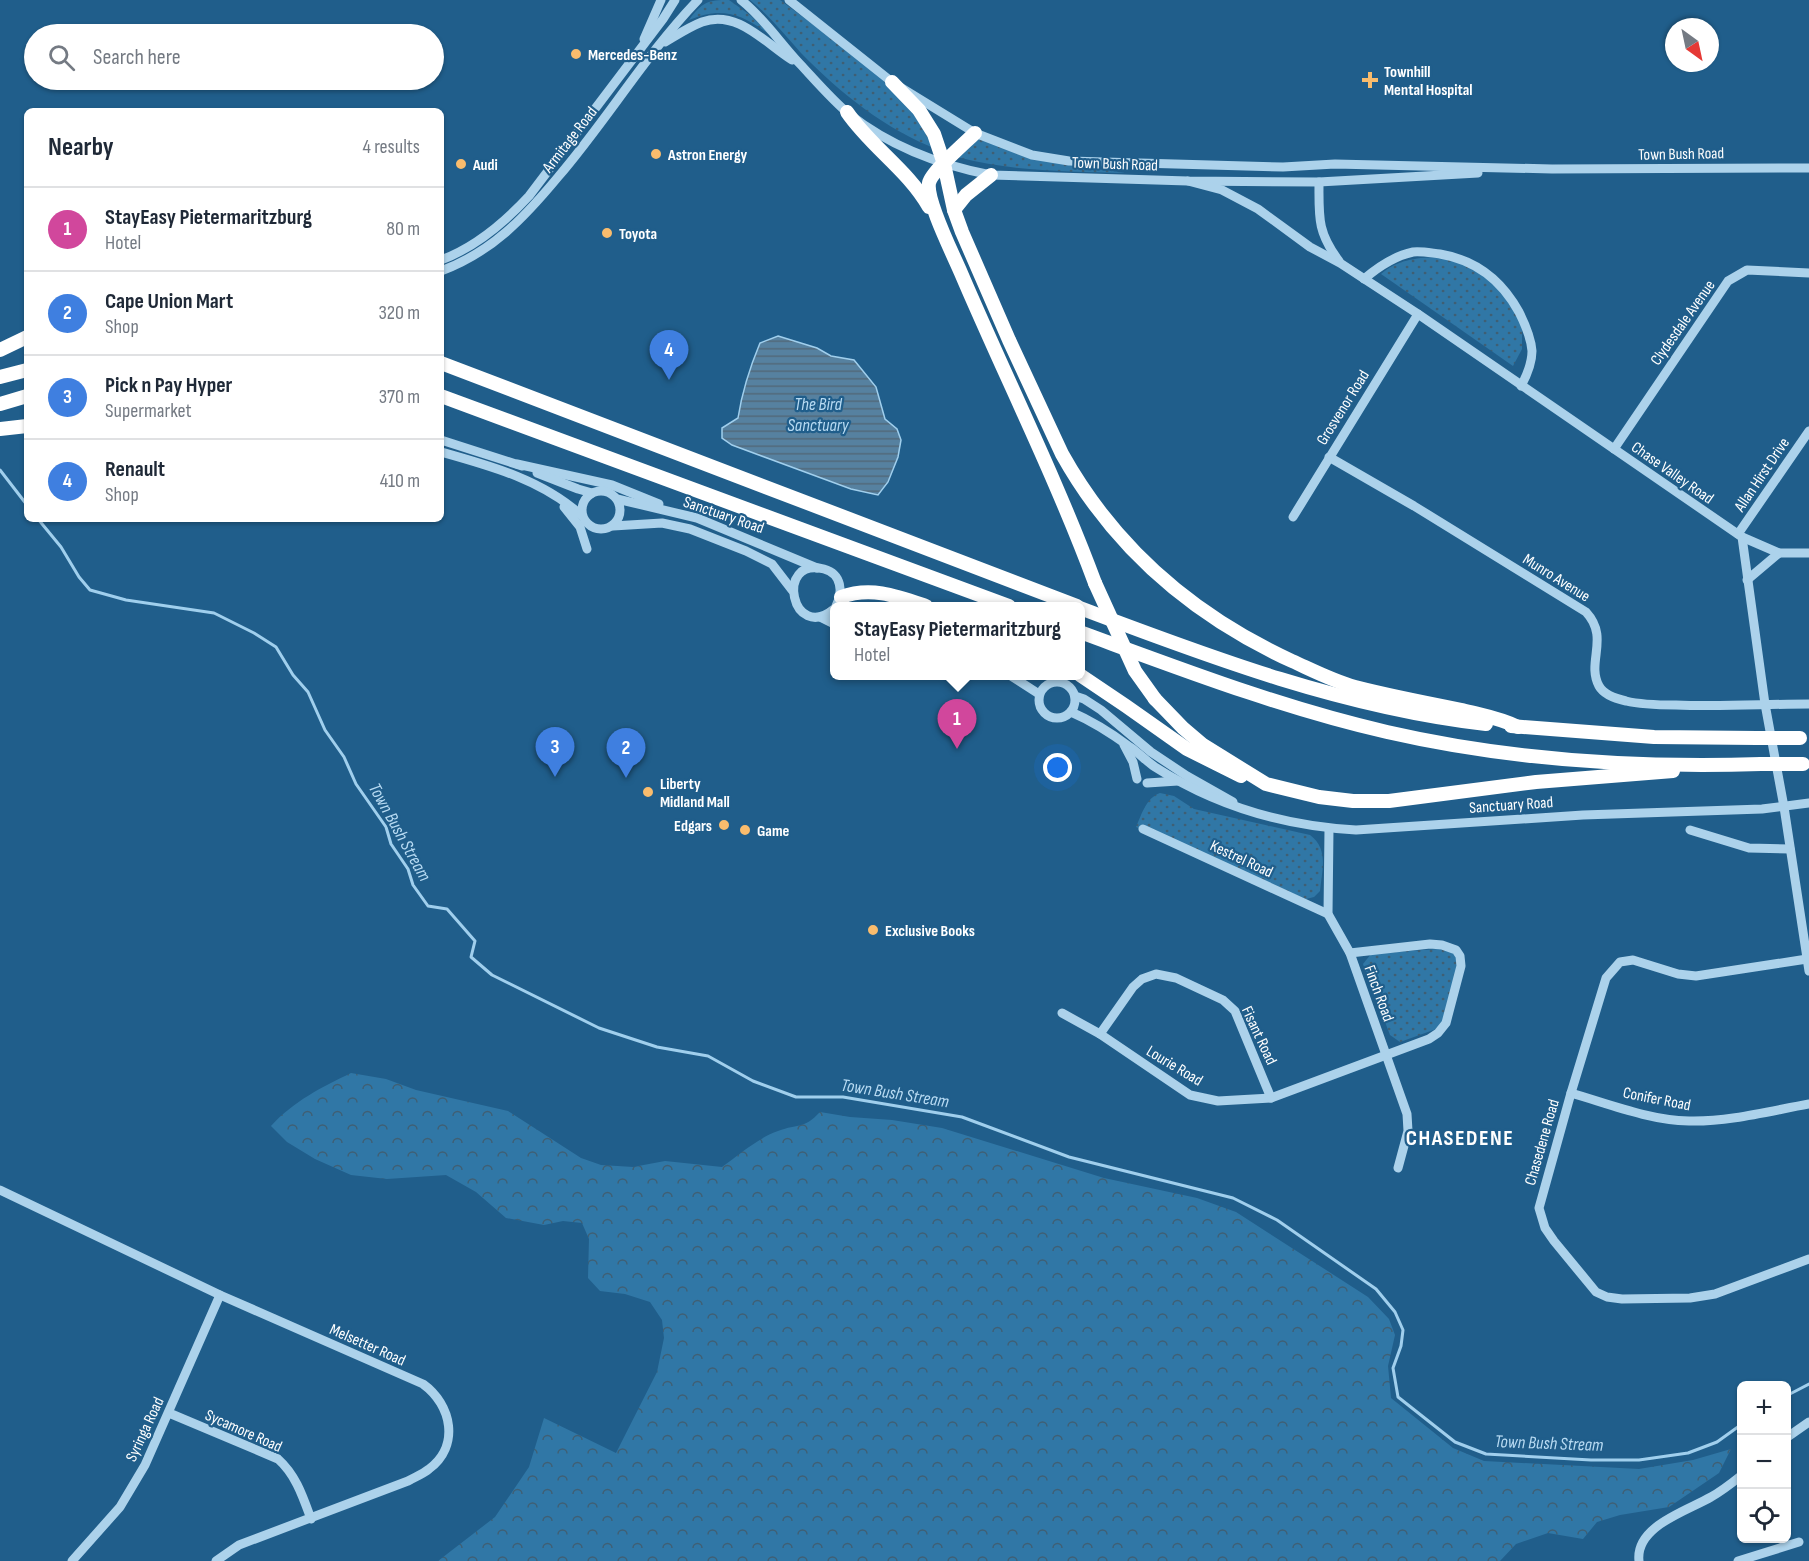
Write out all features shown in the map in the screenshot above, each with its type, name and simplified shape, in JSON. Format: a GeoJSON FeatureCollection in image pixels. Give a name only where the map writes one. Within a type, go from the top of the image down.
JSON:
{"type":"FeatureCollection","features":[{"type":"Feature","properties":{"kind":"highway"},"geometry":{"type":"LineString","coordinates":[[892,82],[925,118],[934,134],[944,164],[954,210],[1009,340],[1062,454],[1109,524],[1147,565],[1193,605],[1222,624],[1258,645],[1309,669],[1352,686],[1492,717],[1518,727]]}},
{"type":"Feature","properties":{"kind":"highway"},"geometry":{"type":"LineString","coordinates":[[847,112],[859,130],[917,187],[944,232]]}},
{"type":"Feature","properties":{"kind":"highway"},"geometry":{"type":"LineString","coordinates":[[975,133],[934,171],[929,186],[934,207],[1002,368],[1079,539],[1095,583],[1136,671],[1155,699],[1203,745],[1266,784]]}},
{"type":"Feature","properties":{"kind":"highway"},"geometry":{"type":"LineString","coordinates":[[954,210],[966,195],[992,175]]}},
{"type":"Feature","properties":{"kind":"highway"},"geometry":{"type":"LineString","coordinates":[[0,350],[24,339]]}},
{"type":"Feature","properties":{"kind":"highway"},"geometry":{"type":"LineString","coordinates":[[444,364],[1066,602]]}},
{"type":"Feature","properties":{"kind":"highway"},"geometry":{"type":"LineString","coordinates":[[0,377],[24,371]]}},
{"type":"Feature","properties":{"kind":"highway"},"geometry":{"type":"LineString","coordinates":[[0,404],[24,397]]}},
{"type":"Feature","properties":{"kind":"highway"},"geometry":{"type":"LineString","coordinates":[[444,397],[998,602]]}},
{"type":"Feature","properties":{"kind":"highway"},"geometry":{"type":"LineString","coordinates":[[0,429],[24,426]]}},
{"type":"Feature","properties":{"kind":"highway"},"geometry":{"type":"LineString","coordinates":[[840,602],[858,591],[891,594],[914,602]]}},
{"type":"Feature","properties":{"kind":"highway"},"geometry":{"type":"LineString","coordinates":[[1085,609],[1314,690],[1399,710],[1518,727],[1654,737],[1805,738]]}},
{"type":"Feature","properties":{"kind":"highway"},"geometry":{"type":"LineString","coordinates":[[1085,634],[1324,716],[1388,732],[1495,752],[1552,759],[1586,762],[1737,765]]}},
{"type":"Feature","properties":{"kind":"highway"},"geometry":{"type":"LineString","coordinates":[[1085,678],[1187,749],[1243,777],[1318,797],[1353,801],[1389,801],[1536,782],[1737,765],[1806,764]]}},
{"type":"Feature","properties":{"kind":"street"},"geometry":{"type":"LineString","coordinates":[[640,49],[661,0]]}},
{"type":"Feature","properties":{"kind":"street","name":"Armitage Road"},"geometry":{"type":"LineString","coordinates":[[444,259],[488,234],[509,217],[529,196],[675,0]]}},
{"type":"Feature","properties":{"kind":"street","name":"Armitage Road"},"geometry":{"type":"LineString","coordinates":[[444,269],[457,264],[497,240],[536,205],[584,147],[678,20],[698,0]]}},
{"type":"Feature","properties":{"kind":"street","name":"Town Bush Road"},"geometry":{"type":"LineString","coordinates":[[741,0],[754,10],[800,64],[847,112],[879,136],[922,157],[992,175],[1188,182],[1319,182],[1552,169]]}},
{"type":"Feature","properties":{"kind":"street","name":"Town Bush Road"},"geometry":{"type":"LineString","coordinates":[[789,0],[892,82],[975,133],[1032,155],[1070,161],[1282,167],[1335,165],[1552,169],[1809,168]]}},
{"type":"Feature","properties":{"kind":"street"},"geometry":{"type":"LineString","coordinates":[[797,0],[814,19]]}},
{"type":"Feature","properties":{"kind":"street"},"geometry":{"type":"LineString","coordinates":[[659,45],[701,22],[730,21],[747,27],[800,64]]}},
{"type":"Feature","properties":{"kind":"street"},"geometry":{"type":"LineString","coordinates":[[1282,167],[1307,172],[1319,182],[1335,165]]}},
{"type":"Feature","properties":{"kind":"street","name":"Chase Valley Road"},"geometry":{"type":"LineString","coordinates":[[1188,182],[1235,196],[1274,219],[1310,247],[1341,263],[1740,536],[1779,553]]}},
{"type":"Feature","properties":{"kind":"street","name":"Chase Valley Road"},"geometry":{"type":"LineString","coordinates":[[1319,182],[1322,231],[1326,243],[1341,263]]}},
{"type":"Feature","properties":{"kind":"street"},"geometry":{"type":"LineString","coordinates":[[1364,279],[1388,262],[1414,252],[1429,252],[1460,259],[1486,272],[1512,299],[1530,339],[1532,360],[1521,386]]}},
{"type":"Feature","properties":{"kind":"street","name":"Clydesdale Avenue"},"geometry":{"type":"LineString","coordinates":[[1614,449],[1728,282],[1747,270],[1809,273]]}},
{"type":"Feature","properties":{"kind":"street","name":"Grosvenor Road"},"geometry":{"type":"LineString","coordinates":[[1293,517],[1418,315]]}},
{"type":"Feature","properties":{"kind":"street","name":"Allan Hirst Drive"},"geometry":{"type":"LineString","coordinates":[[1740,536],[1809,431]]}},
{"type":"Feature","properties":{"kind":"street"},"geometry":{"type":"LineString","coordinates":[[444,441],[518,464],[612,485],[686,515]]}},
{"type":"Feature","properties":{"kind":"street"},"geometry":{"type":"LineString","coordinates":[[444,453],[496,468],[540,487],[570,505],[588,525],[598,530],[613,526],[621,513],[620,506],[617,499],[608,492],[597,491],[584,501],[582,516]]}},
{"type":"Feature","properties":{"kind":"street","name":"Munro Avenue"},"geometry":{"type":"LineString","coordinates":[[1329,457],[1414,506],[1586,612],[1592,618],[1598,631],[1597,680],[1603,691],[1609,695],[1624,701],[1647,704],[1697,706],[1809,704]]}},
{"type":"Feature","properties":{"kind":"street"},"geometry":{"type":"LineString","coordinates":[[518,464],[592,493]]}},
{"type":"Feature","properties":{"kind":"street"},"geometry":{"type":"LineString","coordinates":[[540,487],[575,519],[587,549]]}},
{"type":"Feature","properties":{"kind":"street","name":"Sanctuary Road"},"geometry":{"type":"LineString","coordinates":[[617,499],[686,515],[817,568]]}},
{"type":"Feature","properties":{"kind":"street","name":"Sanctuary Road"},"geometry":{"type":"LineString","coordinates":[[613,526],[662,523],[690,529],[772,564],[792,590]]}},
{"type":"Feature","properties":{"kind":"street"},"geometry":{"type":"LineString","coordinates":[[1740,536],[1809,971]]}},
{"type":"Feature","properties":{"kind":"street"},"geometry":{"type":"LineString","coordinates":[[1748,580],[1779,553],[1809,553]]}},
{"type":"Feature","properties":{"kind":"street"},"geometry":{"type":"LineString","coordinates":[[830,613],[820,616],[802,612],[794,600],[792,590],[794,583],[803,572],[817,568],[827,570],[836,576],[841,586],[837,602]]}},
{"type":"Feature","properties":{"kind":"street"},"geometry":{"type":"LineString","coordinates":[[820,616],[830,622]]}},
{"type":"Feature","properties":{"kind":"street"},"geometry":{"type":"LineString","coordinates":[[1019,680],[1040,694]]}},
{"type":"Feature","properties":{"kind":"street"},"geometry":{"type":"LineString","coordinates":[[1051,680],[1040,694],[1040,706],[1047,716],[1058,718],[1071,712],[1075,696],[1069,685],[1058,680]]}},
{"type":"Feature","properties":{"kind":"street","name":"Sanctuary Road"},"geometry":{"type":"LineString","coordinates":[[1075,696],[1101,710],[1151,752],[1243,809]]}},
{"type":"Feature","properties":{"kind":"street","name":"Sanctuary Road"},"geometry":{"type":"LineString","coordinates":[[1071,712],[1095,723],[1156,768],[1207,796],[1268,817],[1329,828],[1356,830],[1583,814],[1784,807]]}},
{"type":"Feature","properties":{"kind":"street"},"geometry":{"type":"LineString","coordinates":[[1123,743],[1133,762],[1137,779]]}},
{"type":"Feature","properties":{"kind":"street"},"geometry":{"type":"LineString","coordinates":[[1148,783],[1180,781]]}},
{"type":"Feature","properties":{"kind":"street"},"geometry":{"type":"LineString","coordinates":[[1784,807],[1809,803]]}},
{"type":"Feature","properties":{"kind":"street"},"geometry":{"type":"LineString","coordinates":[[1328,914],[1329,828]]}},
{"type":"Feature","properties":{"kind":"street","name":"Kestrel Road"},"geometry":{"type":"LineString","coordinates":[[1143,829],[1328,914]]}},
{"type":"Feature","properties":{"kind":"street"},"geometry":{"type":"LineString","coordinates":[[1690,830],[1749,848],[1790,849]]}},
{"type":"Feature","properties":{"kind":"street","name":"Finch Road"},"geometry":{"type":"LineString","coordinates":[[1328,914],[1350,953],[1404,1104],[1408,1121],[1398,1168]]}},
{"type":"Feature","properties":{"kind":"street","name":"Lourie Road"},"geometry":{"type":"LineString","coordinates":[[1062,1013],[1100,1034],[1190,1095],[1218,1101],[1271,1098],[1429,1039],[1446,1023],[1461,966],[1460,956],[1451,947],[1442,945],[1350,953]]}},
{"type":"Feature","properties":{"kind":"street","name":"Chasedene Road"},"geometry":{"type":"LineString","coordinates":[[1807,959],[1696,976],[1678,974],[1633,960],[1620,963],[1606,978],[1539,1208],[1545,1228],[1596,1292],[1607,1297],[1622,1299],[1690,1298],[1715,1294],[1809,1259]]}},
{"type":"Feature","properties":{"kind":"street","name":"Fisant Road"},"geometry":{"type":"LineString","coordinates":[[1100,1034],[1133,987],[1142,979],[1156,974],[1176,978],[1223,1000],[1235,1011],[1271,1098]]}},
{"type":"Feature","properties":{"kind":"street","name":"Conifer Road"},"geometry":{"type":"LineString","coordinates":[[1571,1093],[1646,1114],[1687,1121],[1708,1120],[1809,1104]]}},
{"type":"Feature","properties":{"kind":"street","name":"Melsetter Road"},"geometry":{"type":"LineString","coordinates":[[0,1190],[220,1295],[423,1384],[431,1390],[444,1408],[450,1426],[449,1432],[441,1455],[429,1469],[408,1481],[239,1545],[216,1561]]}},
{"type":"Feature","properties":{"kind":"street","name":"Syringa Road"},"geometry":{"type":"LineString","coordinates":[[72,1561],[107,1523],[133,1487],[169,1413],[220,1295]]}},
{"type":"Feature","properties":{"kind":"street","name":"Sycamore Road"},"geometry":{"type":"LineString","coordinates":[[169,1413],[278,1459],[285,1465],[296,1482],[311,1519]]}},
{"type":"Feature","properties":{"kind":"street"},"geometry":{"type":"LineString","coordinates":[[1790,1435],[1809,1422]]}},
{"type":"Feature","properties":{"kind":"street"},"geometry":{"type":"LineString","coordinates":[[1639,1561],[1642,1542],[1653,1530],[1665,1521],[1710,1498],[1737,1479]]}},
{"type":"Feature","properties":{"kind":"street"},"geometry":{"type":"LineString","coordinates":[[1738,1561],[1799,1542]]}},
{"type":"Feature","properties":{"kind":"green space"},"geometry":{"type":"Polygon","coordinates":[[[729,0],[750,15],[776,40],[756,25],[736,15],[714,13],[689,20],[706,3],[729,0]]]}},
{"type":"Feature","properties":{"kind":"green space"},"geometry":{"type":"Polygon","coordinates":[[[750,0],[780,0],[858,58],[912,102],[939,150],[919,142],[882,121],[848,96],[816,68],[750,0]]]}},
{"type":"Feature","properties":{"kind":"green space"},"geometry":{"type":"Polygon","coordinates":[[[980,138],[1049,161],[1125,173],[1020,168],[957,157],[970,142],[980,138]]]}},
{"type":"Feature","properties":{"kind":"green space"},"geometry":{"type":"Polygon","coordinates":[[[1436,257],[1481,271],[1511,300],[1522,328],[1522,349],[1513,366],[1381,274],[1407,261],[1436,257]]]}},
{"type":"Feature","properties":{"kind":"green space"},"geometry":{"type":"Polygon","coordinates":[[[1160,793],[1174,796],[1194,809],[1310,835],[1322,853],[1320,891],[1314,897],[1306,899],[1136,827],[1148,803],[1160,793]]]}},
{"type":"Feature","properties":{"kind":"green space"},"geometry":{"type":"Polygon","coordinates":[[[1450,948],[1459,958],[1444,1018],[1439,1028],[1400,1042],[1390,1035],[1363,964],[1371,954],[1450,948]]]}},
{"type":"Feature","properties":{"kind":"green space"},"geometry":{"type":"Polygon","coordinates":[[[351,1073],[386,1079],[416,1090],[508,1111],[581,1158],[601,1165],[633,1167],[665,1161],[722,1167],[763,1138],[778,1131],[805,1124],[820,1112],[942,1128],[1104,1178],[1197,1198],[1236,1212],[1368,1297],[1389,1319],[1395,1335],[1388,1366],[1391,1398],[1453,1448],[1484,1461],[1639,1469],[1693,1460],[1731,1449],[1719,1473],[1669,1507],[1620,1515],[1597,1522],[1583,1539],[1548,1533],[1516,1544],[1500,1561],[438,1561],[495,1517],[529,1467],[544,1418],[616,1453],[657,1372],[664,1338],[662,1320],[650,1302],[625,1294],[600,1291],[588,1278],[589,1239],[582,1223],[563,1221],[544,1225],[506,1218],[476,1192],[446,1175],[387,1179],[351,1175],[315,1159],[287,1142],[271,1126],[299,1102],[351,1073]]]}},
{"type":"Feature","properties":{"kind":"water","name":"The Bird Sanctuary"},"geometry":{"type":"Polygon","coordinates":[[[778,336],[817,348],[831,356],[854,360],[876,387],[885,419],[897,429],[901,440],[898,457],[888,482],[878,495],[851,489],[732,445],[722,438],[722,428],[738,418],[747,380],[760,343],[778,336]]]}},
{"type":"Feature","properties":{"kind":"waterway","name":"Town Bush Stream"},"geometry":{"type":"LineString","coordinates":[[0,470],[24,501]]}},
{"type":"Feature","properties":{"kind":"waterway","name":"Town Bush Stream"},"geometry":{"type":"LineString","coordinates":[[40,522],[61,547],[79,577],[90,590],[126,600],[214,613],[276,647],[293,675],[308,692],[325,730],[344,757],[356,784],[386,827],[391,844],[408,869],[413,885],[428,906],[447,909],[475,941],[471,957],[492,975],[599,1028],[657,1047],[708,1056],[753,1081],[796,1097],[843,1097],[962,1117],[1069,1157],[1233,1198],[1277,1220],[1376,1289],[1395,1312],[1403,1330],[1401,1346],[1393,1368],[1398,1397],[1455,1442],[1486,1454],[1591,1460],[1639,1460],[1688,1453],[1717,1442],[1737,1428]]}},
{"type":"Feature","properties":{"kind":"waterway","name":"Town Bush Stream"},"geometry":{"type":"LineString","coordinates":[[1791,1393],[1809,1384]]}},
{"type":"Feature","properties":{"kind":"place","name":"Mercedes-Benz"},"geometry":{"type":"Point","coordinates":[576,54]}},
{"type":"Feature","properties":{"kind":"place","name":"Townhill Mental Hospital"},"geometry":{"type":"Point","coordinates":[1370,80]}},
{"type":"Feature","properties":{"kind":"place","name":"Astron Energy"},"geometry":{"type":"Point","coordinates":[656,154]}},
{"type":"Feature","properties":{"kind":"place","name":"Audi"},"geometry":{"type":"Point","coordinates":[461,164]}},
{"type":"Feature","properties":{"kind":"place","name":"Toyota"},"geometry":{"type":"Point","coordinates":[607,233]}},
{"type":"Feature","properties":{"kind":"place","name":"Renault"},"geometry":{"type":"Point","coordinates":[669,380]}},
{"type":"Feature","properties":{"kind":"place","name":"StayEasy Pietermaritzburg"},"geometry":{"type":"Point","coordinates":[957,749]}},
{"type":"Feature","properties":{"kind":"place","name":"Pick n Pay Hyper"},"geometry":{"type":"Point","coordinates":[555,777]}},
{"type":"Feature","properties":{"kind":"place","name":"Cape Union Mart"},"geometry":{"type":"Point","coordinates":[626,778]}},
{"type":"Feature","properties":{"kind":"place","name":"Liberty Midland Mall"},"geometry":{"type":"Point","coordinates":[648,792]}},
{"type":"Feature","properties":{"kind":"place","name":"Edgars"},"geometry":{"type":"Point","coordinates":[724,825]}},
{"type":"Feature","properties":{"kind":"place","name":"Game"},"geometry":{"type":"Point","coordinates":[745,830]}},
{"type":"Feature","properties":{"kind":"place","name":"Exclusive Books"},"geometry":{"type":"Point","coordinates":[873,930]}},
{"type":"Feature","properties":{"kind":"district","name":"CHASEDENE"},"geometry":{"type":"Point","coordinates":[1460,1137]}}]}
